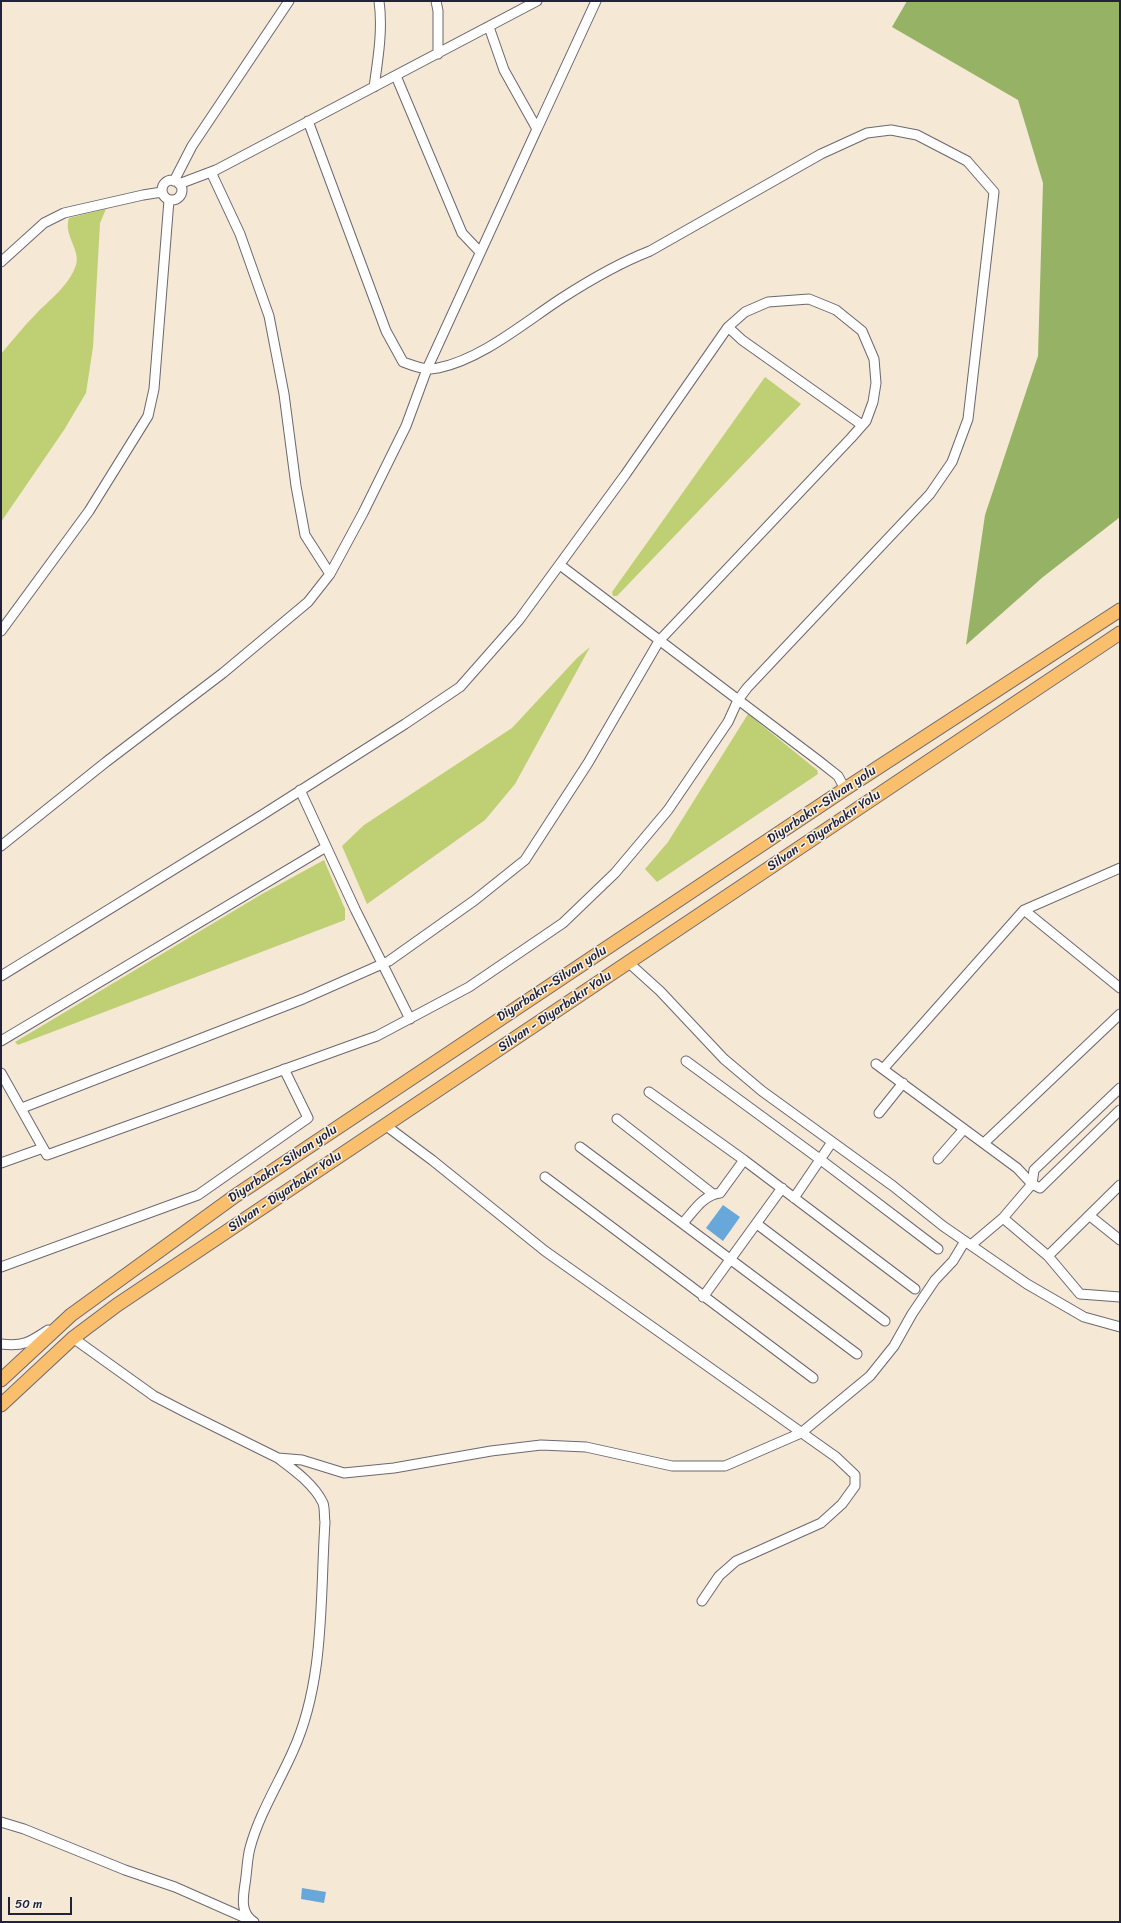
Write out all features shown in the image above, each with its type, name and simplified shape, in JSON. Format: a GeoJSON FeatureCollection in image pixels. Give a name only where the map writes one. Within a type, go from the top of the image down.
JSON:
{"type":"FeatureCollection","features":[{"type":"Feature","properties":{"kind":"highway","name":"Diyarbakır-Silvan yolu"},"geometry":{"type":"LineString","coordinates":[[2,1377],[71,1315],[235,1196],[845,789],[1120,610]]}},
{"type":"Feature","properties":{"kind":"highway","name":"Silvan - Diyarbakır Yolu"},"geometry":{"type":"LineString","coordinates":[[1,1405],[73,1338],[117,1305],[1120,633]]}},
{"type":"Feature","properties":{"kind":"street"},"geometry":{"type":"LineString","coordinates":[[177,182],[192,146],[290,1]]}},
{"type":"Feature","properties":{"kind":"street"},"geometry":{"type":"LineString","coordinates":[[374,87],[379,58],[381,13],[380,1]]}},
{"type":"Feature","properties":{"kind":"street"},"geometry":{"type":"LineString","coordinates":[[436,1],[438,11],[438,54]]}},
{"type":"Feature","properties":{"kind":"street"},"geometry":{"type":"LineString","coordinates":[[177,182],[182,190],[180,196],[174,200],[165,198],[162,192],[165,183],[177,182],[211,172],[537,1]]}},
{"type":"Feature","properties":{"kind":"street"},"geometry":{"type":"LineString","coordinates":[[1,846],[106,762],[223,673],[308,602],[330,574],[364,513],[406,426],[427,369],[596,1]]}},
{"type":"Feature","properties":{"kind":"street"},"geometry":{"type":"LineString","coordinates":[[489,27],[504,70],[537,129]]}},
{"type":"Feature","properties":{"kind":"street"},"geometry":{"type":"LineString","coordinates":[[396,76],[462,233],[480,252]]}},
{"type":"Feature","properties":{"kind":"street"},"geometry":{"type":"LineString","coordinates":[[1,1073],[47,1155],[376,1036],[469,987],[563,923],[615,874],[668,810],[728,722],[738,700],[747,688],[930,494],[952,462],[968,419],[994,192],[967,161],[917,135],[891,130],[867,132],[814,158],[650,251],[624,262],[562,298],[523,326],[467,358],[438,368],[427,369],[403,362],[386,331],[308,121]]}},
{"type":"Feature","properties":{"kind":"street"},"geometry":{"type":"LineString","coordinates":[[211,172],[240,234],[269,316],[284,394],[296,486],[305,535],[330,574]]}},
{"type":"Feature","properties":{"kind":"street"},"geometry":{"type":"LineString","coordinates":[[1,262],[44,223],[64,213],[162,192]]}},
{"type":"Feature","properties":{"kind":"street"},"geometry":{"type":"LineString","coordinates":[[1,631],[89,511],[148,416],[154,390],[169,200]]}},
{"type":"Feature","properties":{"kind":"street"},"geometry":{"type":"LineString","coordinates":[[1,976],[405,724],[460,687],[511,630],[625,475],[728,327],[745,312],[768,302],[809,299],[836,310],[862,331],[874,359],[876,383],[873,402],[866,421],[802,491],[659,640],[588,763],[525,860],[475,900],[389,961],[303,1000],[22,1108]]}},
{"type":"Feature","properties":{"kind":"street"},"geometry":{"type":"LineString","coordinates":[[728,327],[748,344],[862,425]]}},
{"type":"Feature","properties":{"kind":"street"},"geometry":{"type":"LineString","coordinates":[[560,565],[838,776],[845,789]]}},
{"type":"Feature","properties":{"kind":"street"},"geometry":{"type":"LineString","coordinates":[[300,790],[382,964],[410,1019]]}},
{"type":"Feature","properties":{"kind":"street"},"geometry":{"type":"LineString","coordinates":[[1,1041],[326,847]]}},
{"type":"Feature","properties":{"kind":"street"},"geometry":{"type":"LineString","coordinates":[[1120,868],[1024,910],[880,1067],[984,1143],[1017,1168],[1032,1184],[1040,1188],[1120,1110]]}},
{"type":"Feature","properties":{"kind":"street"},"geometry":{"type":"LineString","coordinates":[[1024,910],[1120,988]]}},
{"type":"Feature","properties":{"kind":"street"},"geometry":{"type":"LineString","coordinates":[[629,963],[660,992],[724,1059],[762,1091],[968,1243],[1027,1284],[1084,1317],[1120,1327]]}},
{"type":"Feature","properties":{"kind":"street"},"geometry":{"type":"LineString","coordinates":[[984,1143],[1120,1014]]}},
{"type":"Feature","properties":{"kind":"street"},"geometry":{"type":"LineString","coordinates":[[686,1061],[821,1160],[938,1249]]}},
{"type":"Feature","properties":{"kind":"street"},"geometry":{"type":"LineString","coordinates":[[1,1267],[198,1194],[308,1118],[284,1069]]}},
{"type":"Feature","properties":{"kind":"street"},"geometry":{"type":"LineString","coordinates":[[879,1113],[902,1083]]}},
{"type":"Feature","properties":{"kind":"street"},"geometry":{"type":"LineString","coordinates":[[278,1458],[302,1460],[344,1473],[394,1468],[491,1451],[541,1445],[586,1447],[672,1466],[725,1466],[801,1433],[870,1376],[894,1346],[912,1314],[935,1280],[968,1243],[1003,1218],[1032,1184],[1034,1170],[1120,1088]]}},
{"type":"Feature","properties":{"kind":"street"},"geometry":{"type":"LineString","coordinates":[[649,1092],[782,1188],[915,1289]]}},
{"type":"Feature","properties":{"kind":"street"},"geometry":{"type":"LineString","coordinates":[[617,1119],[713,1194]]}},
{"type":"Feature","properties":{"kind":"street"},"geometry":{"type":"LineString","coordinates":[[385,1125],[432,1160],[545,1251],[836,1457],[855,1475],[855,1486],[842,1504],[821,1522],[736,1561],[719,1576],[702,1601]]}},
{"type":"Feature","properties":{"kind":"street"},"geometry":{"type":"LineString","coordinates":[[938,1158],[964,1128]]}},
{"type":"Feature","properties":{"kind":"street"},"geometry":{"type":"LineString","coordinates":[[794,1198],[832,1142]]}},
{"type":"Feature","properties":{"kind":"street"},"geometry":{"type":"LineString","coordinates":[[580,1146],[857,1354]]}},
{"type":"Feature","properties":{"kind":"street"},"geometry":{"type":"LineString","coordinates":[[1,1162],[43,1148]]}},
{"type":"Feature","properties":{"kind":"street"},"geometry":{"type":"LineString","coordinates":[[683,1224],[705,1198],[713,1194],[720,1193],[744,1160]]}},
{"type":"Feature","properties":{"kind":"street"},"geometry":{"type":"LineString","coordinates":[[545,1177],[812,1378]]}},
{"type":"Feature","properties":{"kind":"street"},"geometry":{"type":"LineString","coordinates":[[1048,1256],[1120,1185]]}},
{"type":"Feature","properties":{"kind":"street"},"geometry":{"type":"LineString","coordinates":[[704,1297],[782,1188]]}},
{"type":"Feature","properties":{"kind":"street"},"geometry":{"type":"LineString","coordinates":[[1090,1216],[1120,1240]]}},
{"type":"Feature","properties":{"kind":"street"},"geometry":{"type":"LineString","coordinates":[[1003,1218],[1048,1256],[1080,1294],[1120,1297]]}},
{"type":"Feature","properties":{"kind":"street"},"geometry":{"type":"LineString","coordinates":[[757,1224],[884,1321]]}},
{"type":"Feature","properties":{"kind":"street"},"geometry":{"type":"LineString","coordinates":[[1,1344],[27,1344],[71,1315]]}},
{"type":"Feature","properties":{"kind":"street"},"geometry":{"type":"LineString","coordinates":[[73,1338],[154,1396],[278,1458],[300,1475],[323,1504],[325,1522],[316,1667],[309,1711],[294,1751],[263,1814],[250,1848],[243,1900],[244,1910],[252,1921]]}},
{"type":"Feature","properties":{"kind":"street"},"geometry":{"type":"LineString","coordinates":[[1,1822],[24,1829],[125,1870],[175,1887],[252,1921]]}},
{"type":"Feature","properties":{"kind":"green space"},"geometry":{"type":"Polygon","coordinates":[[[907,1],[1120,1],[1120,517],[1043,577],[966,645],[985,515],[1038,356],[1043,183],[1018,100],[892,27],[907,1]]]}},
{"type":"Feature","properties":{"kind":"green space"},"geometry":{"type":"Polygon","coordinates":[[[106,209],[100,223],[93,347],[86,393],[64,430],[1,522],[1,354],[64,286],[73,273],[77,259],[68,230],[69,218],[106,209]]]}},
{"type":"Feature","properties":{"kind":"green space"},"geometry":{"type":"Polygon","coordinates":[[[765,377],[801,404],[617,596],[613,596],[612,592],[765,377]]]}},
{"type":"Feature","properties":{"kind":"green space"},"geometry":{"type":"Polygon","coordinates":[[[590,647],[515,784],[485,820],[367,904],[342,846],[364,825],[512,728],[577,658],[590,647]]]}},
{"type":"Feature","properties":{"kind":"green space"},"geometry":{"type":"Polygon","coordinates":[[[748,714],[817,770],[818,774],[657,882],[645,869],[668,842],[748,714]]]}},
{"type":"Feature","properties":{"kind":"green space"},"geometry":{"type":"Polygon","coordinates":[[[324,860],[345,909],[345,920],[18,1045],[15,1042],[262,894],[324,860]]]}},
{"type":"Feature","properties":{"kind":"water"},"geometry":{"type":"Polygon","coordinates":[[[723,1205],[740,1217],[723,1241],[706,1228],[723,1205]]]}},
{"type":"Feature","properties":{"kind":"water"},"geometry":{"type":"Polygon","coordinates":[[[302,1888],[326,1892],[324,1903],[301,1899],[302,1888]]]}}]}
